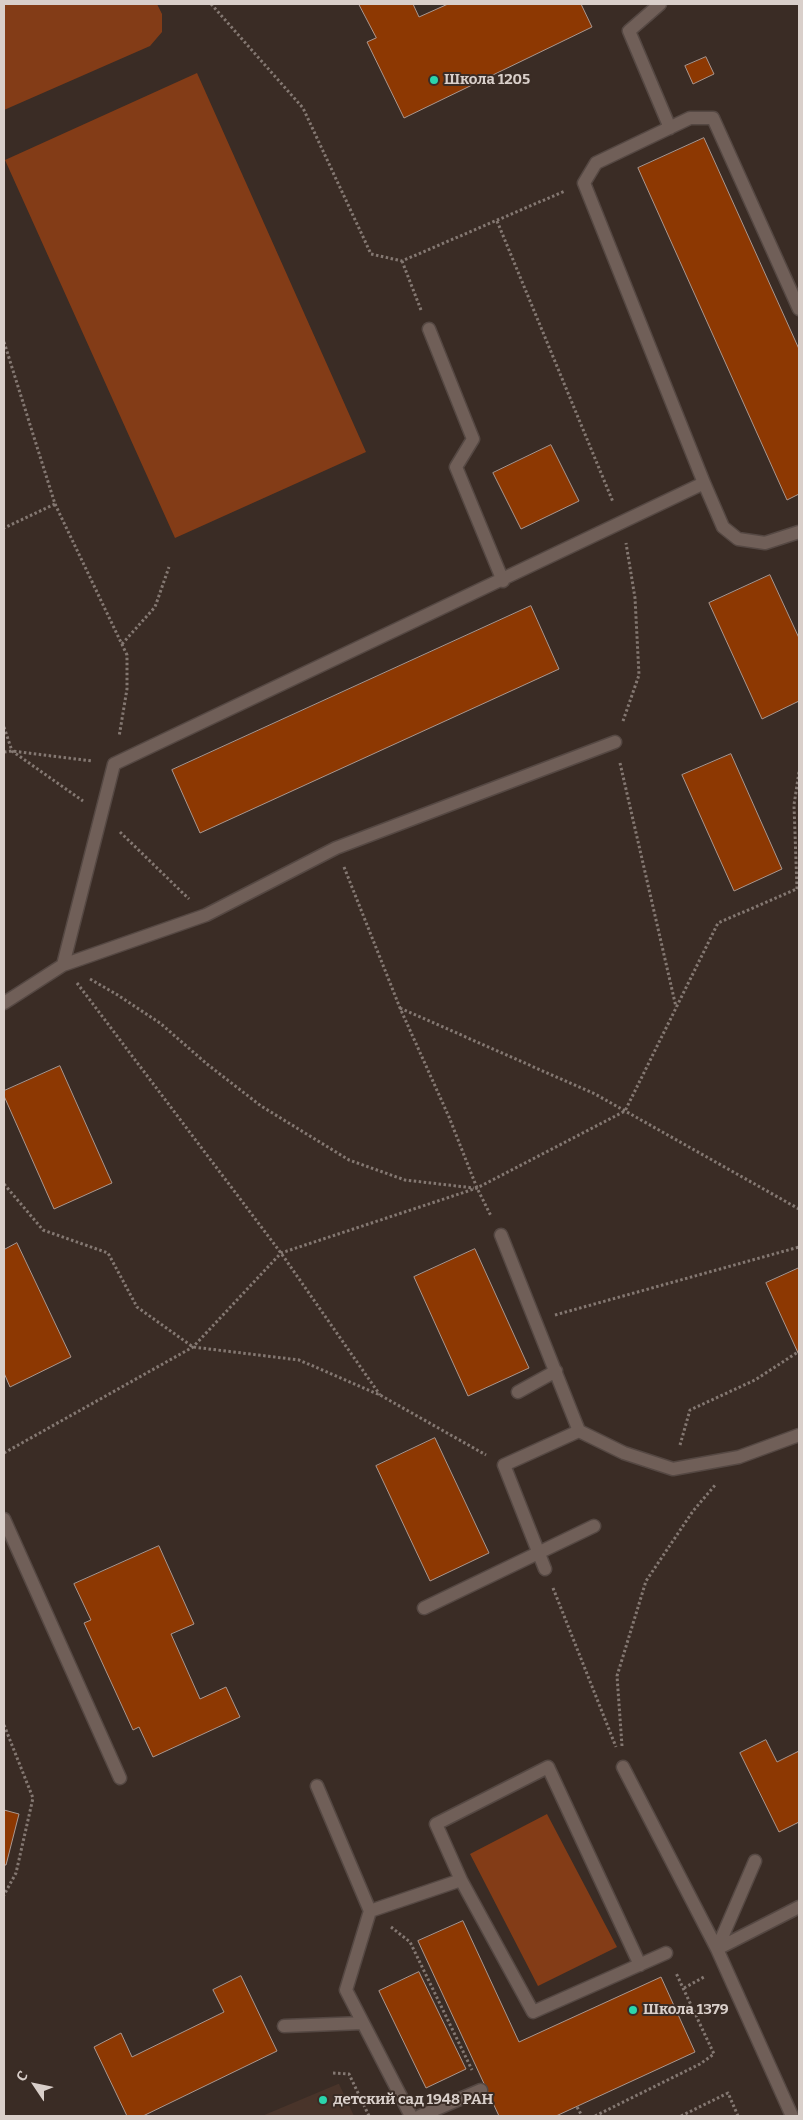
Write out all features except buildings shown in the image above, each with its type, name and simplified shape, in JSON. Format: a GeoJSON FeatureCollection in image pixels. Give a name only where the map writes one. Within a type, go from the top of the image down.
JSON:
{"type":"FeatureCollection","features":[{"type":"Feature","properties":{"kind":"lane"},"geometry":{"type":"LineString","coordinates":[[660,4],[629,31],[670,128]]}},
{"type":"Feature","properties":{"kind":"lane"},"geometry":{"type":"LineString","coordinates":[[799,308],[713,118],[690,118],[596,163],[584,183],[723,527],[738,539],[765,543],[799,532]]}},
{"type":"Feature","properties":{"kind":"lane"},"geometry":{"type":"LineString","coordinates":[[429,329],[473,439],[456,468],[503,580]]}},
{"type":"Feature","properties":{"kind":"lane"},"geometry":{"type":"LineString","coordinates":[[63,965],[100,813],[114,764],[704,483]]}},
{"type":"Feature","properties":{"kind":"lane"},"geometry":{"type":"LineString","coordinates":[[4,1003],[63,965],[206,915],[336,848],[615,742]]}},
{"type":"Feature","properties":{"kind":"lane"},"geometry":{"type":"LineString","coordinates":[[502,1235],[579,1431],[624,1453],[673,1469],[738,1457],[799,1435]]}},
{"type":"Feature","properties":{"kind":"lane"},"geometry":{"type":"LineString","coordinates":[[518,1392],[556,1371]]}},
{"type":"Feature","properties":{"kind":"lane"},"geometry":{"type":"LineString","coordinates":[[545,1569],[504,1465],[579,1431]]}},
{"type":"Feature","properties":{"kind":"lane"},"geometry":{"type":"LineString","coordinates":[[4,1519],[120,1778]]}},
{"type":"Feature","properties":{"kind":"lane"},"geometry":{"type":"LineString","coordinates":[[424,1608],[594,1526]]}},
{"type":"Feature","properties":{"kind":"lane"},"geometry":{"type":"LineString","coordinates":[[623,1766],[718,1949],[792,2116]]}},
{"type":"Feature","properties":{"kind":"lane"},"geometry":{"type":"LineString","coordinates":[[640,1965],[548,1767],[436,1824],[461,1880],[533,2012],[640,1965],[666,1953]]}},
{"type":"Feature","properties":{"kind":"lane"},"geometry":{"type":"LineString","coordinates":[[317,1786],[370,1911],[346,1990],[411,2116]]}},
{"type":"Feature","properties":{"kind":"lane"},"geometry":{"type":"LineString","coordinates":[[718,1949],[755,1861]]}},
{"type":"Feature","properties":{"kind":"lane"},"geometry":{"type":"LineString","coordinates":[[370,1911],[461,1880]]}},
{"type":"Feature","properties":{"kind":"lane"},"geometry":{"type":"LineString","coordinates":[[718,1949],[799,1907]]}},
{"type":"Feature","properties":{"kind":"lane"},"geometry":{"type":"LineString","coordinates":[[284,2026],[363,2023]]}},
{"type":"Feature","properties":{"kind":"lane"},"geometry":{"type":"LineString","coordinates":[[420,2116],[481,2090]]}},
{"type":"Feature","properties":{"kind":"path"},"geometry":{"type":"LineString","coordinates":[[211,4],[303,108],[371,254],[402,261],[584,183]]}},
{"type":"Feature","properties":{"kind":"path"},"geometry":{"type":"LineString","coordinates":[[497,221],[622,523],[635,598],[639,675],[615,742],[676,1008]]}},
{"type":"Feature","properties":{"kind":"path"},"geometry":{"type":"LineString","coordinates":[[402,261],[429,329]]}},
{"type":"Feature","properties":{"kind":"path"},"geometry":{"type":"LineString","coordinates":[[4,342],[55,504],[127,655],[127,689],[114,764],[12,751],[4,752]]}},
{"type":"Feature","properties":{"kind":"path"},"geometry":{"type":"LineString","coordinates":[[4,528],[55,504]]}},
{"type":"Feature","properties":{"kind":"path"},"geometry":{"type":"LineString","coordinates":[[122,644],[155,607],[169,567]]}},
{"type":"Feature","properties":{"kind":"path"},"geometry":{"type":"LineString","coordinates":[[4,727],[12,751],[100,813],[206,915]]}},
{"type":"Feature","properties":{"kind":"path"},"geometry":{"type":"LineString","coordinates":[[4,1453],[193,1347],[281,1253],[477,1188],[625,1111],[718,923],[798,889],[794,805],[799,772]]}},
{"type":"Feature","properties":{"kind":"path"},"geometry":{"type":"LineString","coordinates":[[336,848],[400,1008],[449,1117],[477,1188],[502,1235]]}},
{"type":"Feature","properties":{"kind":"path"},"geometry":{"type":"LineString","coordinates":[[63,965],[116,994],[160,1023],[207,1064],[261,1106],[349,1160],[405,1180],[477,1188]]}},
{"type":"Feature","properties":{"kind":"path"},"geometry":{"type":"LineString","coordinates":[[63,965],[281,1253],[380,1396]]}},
{"type":"Feature","properties":{"kind":"path"},"geometry":{"type":"LineString","coordinates":[[400,1008],[595,1094],[799,1209]]}},
{"type":"Feature","properties":{"kind":"path"},"geometry":{"type":"LineString","coordinates":[[4,1184],[43,1230],[108,1253],[137,1307],[193,1347],[299,1360],[380,1396],[504,1465]]}},
{"type":"Feature","properties":{"kind":"path"},"geometry":{"type":"LineString","coordinates":[[535,1320],[799,1248]]}},
{"type":"Feature","properties":{"kind":"path"},"geometry":{"type":"LineString","coordinates":[[673,1469],[690,1410],[755,1380],[798,1352]]}},
{"type":"Feature","properties":{"kind":"path"},"geometry":{"type":"LineString","coordinates":[[623,1766],[617,1676],[646,1581],[693,1511],[738,1457]]}},
{"type":"Feature","properties":{"kind":"path"},"geometry":{"type":"LineString","coordinates":[[545,1569],[623,1766]]}},
{"type":"Feature","properties":{"kind":"path"},"geometry":{"type":"LineString","coordinates":[[4,1725],[33,1798],[16,1873],[4,1895]]}},
{"type":"Feature","properties":{"kind":"path"},"geometry":{"type":"LineString","coordinates":[[370,1911],[410,1942],[481,2090]]}},
{"type":"Feature","properties":{"kind":"path"},"geometry":{"type":"LineString","coordinates":[[595,2116],[700,2064],[714,2054],[666,1953]]}},
{"type":"Feature","properties":{"kind":"path"},"geometry":{"type":"LineString","coordinates":[[333,2073],[349,2074],[369,2116]]}},
{"type":"Feature","properties":{"kind":"path"},"geometry":{"type":"LineString","coordinates":[[681,2116],[728,2093],[738,2116]]}},
{"type":"Feature","properties":{"kind":"path"},"geometry":{"type":"LineString","coordinates":[[577,2107],[582,2116]]}},
{"type":"Feature","properties":{"kind":"shaded area"},"geometry":{"type":"Polygon","coordinates":[[[4,4],[157,4],[162,14],[162,32],[150,46],[4,110],[4,4]]]}},
{"type":"Feature","properties":{"kind":"shaded area"},"geometry":{"type":"Polygon","coordinates":[[[197,73],[366,452],[175,538],[5,160],[197,73]]]}},
{"type":"Feature","properties":{"kind":"shaded area"},"geometry":{"type":"Polygon","coordinates":[[[547,1814],[617,1947],[538,1986],[470,1854],[547,1814]]]}},
{"type":"Feature","properties":{"kind":"shaded area","name":"детский сад 1948 РАН"},"geometry":{"type":"Polygon","coordinates":[[[338,2084],[354,2116],[262,2116],[338,2084]]]}},
{"type":"Feature","properties":{"kind":"place","name":"Школа 1205"},"geometry":{"type":"Point","coordinates":[434,80]}},
{"type":"Feature","properties":{"kind":"place","name":"Школа 1379"},"geometry":{"type":"Point","coordinates":[633,2010]}},
{"type":"Feature","properties":{"kind":"place","name":"детский сад 1948 РАН"},"geometry":{"type":"Point","coordinates":[323,2100]}}]}
